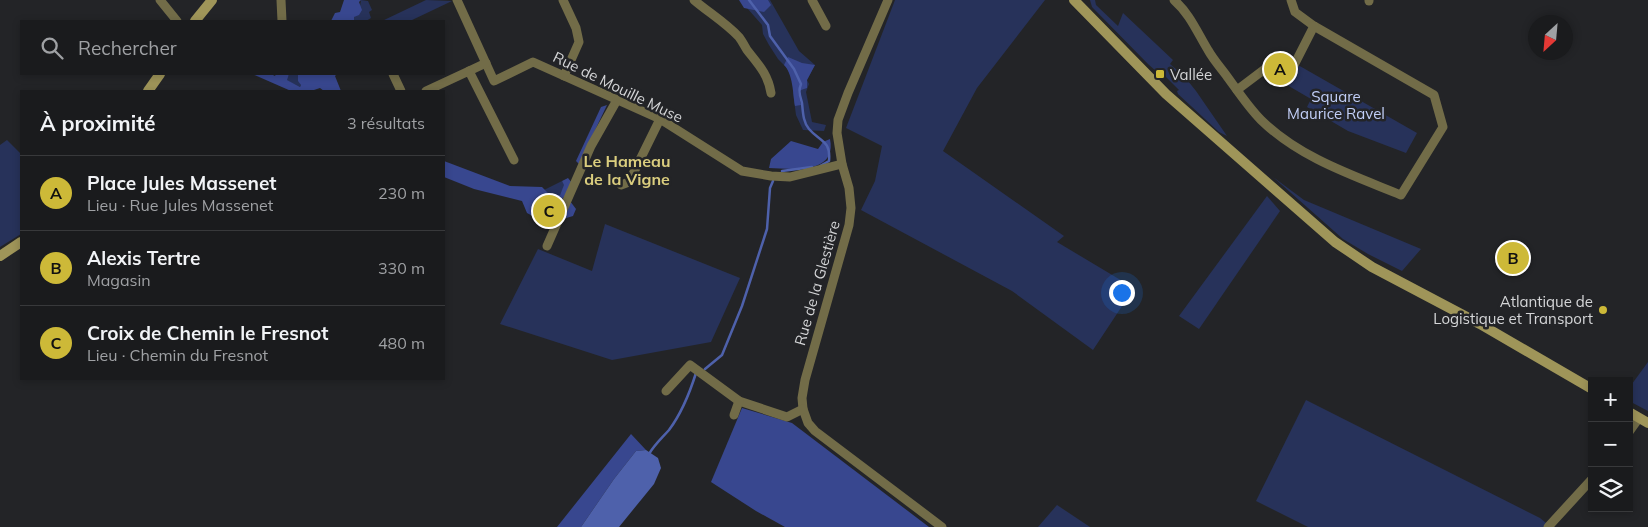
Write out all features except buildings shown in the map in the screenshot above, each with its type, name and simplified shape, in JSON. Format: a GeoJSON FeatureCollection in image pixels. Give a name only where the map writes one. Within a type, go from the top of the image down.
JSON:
{"type":"FeatureCollection","features":[{"type":"Feature","properties":{"kind":"main road"},"geometry":{"type":"LineString","coordinates":[[197,20],[212,0]]}},
{"type":"Feature","properties":{"kind":"main road"},"geometry":{"type":"LineString","coordinates":[[1079,1],[1166,94],[1315,226],[1372,267],[1480,324],[1588,387]]}},
{"type":"Feature","properties":{"kind":"main road"},"geometry":{"type":"LineString","coordinates":[[149,90],[159,75]]}},
{"type":"Feature","properties":{"kind":"main road"},"geometry":{"type":"LineString","coordinates":[[0,256],[20,243]]}},
{"type":"Feature","properties":{"kind":"street"},"geometry":{"type":"LineString","coordinates":[[160,0],[175,20]]}},
{"type":"Feature","properties":{"kind":"street"},"geometry":{"type":"LineString","coordinates":[[281,0],[282,20]]}},
{"type":"Feature","properties":{"kind":"street"},"geometry":{"type":"LineString","coordinates":[[457,0],[494,80]]}},
{"type":"Feature","properties":{"kind":"street"},"geometry":{"type":"LineString","coordinates":[[563,0],[576,28],[579,42],[564,76]]}},
{"type":"Feature","properties":{"kind":"street"},"geometry":{"type":"LineString","coordinates":[[694,0],[734,32],[741,40],[746,49],[761,66],[769,81],[771,93]]}},
{"type":"Feature","properties":{"kind":"street"},"geometry":{"type":"LineString","coordinates":[[812,0],[826,26]]}},
{"type":"Feature","properties":{"kind":"street","name":"Rue de la Glestière"},"geometry":{"type":"LineString","coordinates":[[803,410],[802,398],[805,380],[851,208],[849,188],[842,164],[838,120],[888,0]]}},
{"type":"Feature","properties":{"kind":"street"},"geometry":{"type":"LineString","coordinates":[[1174,0],[1190,16],[1208,51],[1260,119],[1277,134],[1324,164],[1401,195],[1443,127],[1434,95],[1314,26],[1295,12],[1291,0]]}},
{"type":"Feature","properties":{"kind":"street"},"geometry":{"type":"LineString","coordinates":[[1289,75],[1314,26]]}},
{"type":"Feature","properties":{"kind":"street","name":"Rue de Mouille Muse"},"geometry":{"type":"LineString","coordinates":[[478,88],[533,62],[660,119],[742,171],[790,177],[842,164]]}},
{"type":"Feature","properties":{"kind":"street"},"geometry":{"type":"LineString","coordinates":[[428,90],[486,63]]}},
{"type":"Feature","properties":{"kind":"street"},"geometry":{"type":"LineString","coordinates":[[1238,90],[1270,65]]}},
{"type":"Feature","properties":{"kind":"street"},"geometry":{"type":"LineString","coordinates":[[469,71],[514,160]]}},
{"type":"Feature","properties":{"kind":"street"},"geometry":{"type":"LineString","coordinates":[[393,75],[401,90]]}},
{"type":"Feature","properties":{"kind":"street"},"geometry":{"type":"LineString","coordinates":[[546,246],[591,146],[617,100]]}},
{"type":"Feature","properties":{"kind":"street"},"geometry":{"type":"LineString","coordinates":[[621,185],[629,182],[660,119]]}},
{"type":"Feature","properties":{"kind":"street"},"geometry":{"type":"LineString","coordinates":[[666,391],[690,365],[739,401],[788,417],[803,410],[808,423],[814,431],[942,527]]}},
{"type":"Feature","properties":{"kind":"street"},"geometry":{"type":"LineString","coordinates":[[734,415],[739,401]]}},
{"type":"Feature","properties":{"kind":"street"},"geometry":{"type":"LineString","coordinates":[[1633,429],[1644,420]]}},
{"type":"Feature","properties":{"kind":"street"},"geometry":{"type":"LineString","coordinates":[[1548,527],[1588,483]]}},
{"type":"Feature","properties":{"kind":"green space"},"geometry":{"type":"Polygon","coordinates":[[[361,0],[368,1],[372,10],[369,12],[371,18],[368,20],[354,20],[361,0]]]}},
{"type":"Feature","properties":{"kind":"green space"},"geometry":{"type":"Polygon","coordinates":[[[426,0],[452,1],[412,20],[384,20],[426,0]]]}},
{"type":"Feature","properties":{"kind":"green space"},"geometry":{"type":"Polygon","coordinates":[[[740,0],[770,0],[799,51],[815,65],[807,80],[809,84],[806,92],[812,122],[826,125],[824,131],[803,130],[796,115],[793,93],[795,85],[787,68],[778,59],[769,45],[763,34],[762,25],[740,0]]]}},
{"type":"Feature","properties":{"kind":"green space"},"geometry":{"type":"Polygon","coordinates":[[[895,0],[1045,0],[977,88],[943,151],[1064,236],[1057,242],[1134,288],[1093,350],[1012,291],[861,210],[875,181],[882,146],[846,128],[895,0]]]}},
{"type":"Feature","properties":{"kind":"green space"},"geometry":{"type":"Polygon","coordinates":[[[1090,0],[1095,0],[1096,5],[1118,26],[1123,13],[1173,60],[1170,64],[1184,76],[1196,91],[1227,136],[1219,132],[1178,94],[1177,91],[1179,90],[1161,72],[1157,72],[1148,64],[1092,7],[1090,0]]]}},
{"type":"Feature","properties":{"kind":"green space","name":"Square Maurice Ravel"},"geometry":{"type":"Polygon","coordinates":[[[1298,65],[1417,133],[1406,153],[1348,131],[1307,107],[1311,99],[1287,85],[1298,65]]]}},
{"type":"Feature","properties":{"kind":"green space"},"geometry":{"type":"Polygon","coordinates":[[[288,75],[298,75],[301,85],[300,87],[286,80],[288,75]]]}},
{"type":"Feature","properties":{"kind":"green space"},"geometry":{"type":"Polygon","coordinates":[[[7,140],[20,153],[20,235],[0,247],[0,145],[7,140]]]}},
{"type":"Feature","properties":{"kind":"green space"},"geometry":{"type":"Polygon","coordinates":[[[1273,177],[1304,200],[1421,249],[1402,271],[1343,239],[1273,177]]]}},
{"type":"Feature","properties":{"kind":"green space"},"geometry":{"type":"Polygon","coordinates":[[[562,181],[565,185],[560,195],[548,194],[544,190],[562,181]]]}},
{"type":"Feature","properties":{"kind":"green space"},"geometry":{"type":"Polygon","coordinates":[[[1267,196],[1280,211],[1199,329],[1179,316],[1267,196]]]}},
{"type":"Feature","properties":{"kind":"green space"},"geometry":{"type":"Polygon","coordinates":[[[605,224],[740,278],[711,342],[612,360],[500,324],[538,249],[592,271],[605,224]]]}},
{"type":"Feature","properties":{"kind":"green space"},"geometry":{"type":"Polygon","coordinates":[[[1648,362],[1648,411],[1633,403],[1633,383],[1648,362]]]}},
{"type":"Feature","properties":{"kind":"green space"},"geometry":{"type":"Polygon","coordinates":[[[1306,400],[1540,518],[1551,527],[1308,527],[1256,501],[1306,400]]]}},
{"type":"Feature","properties":{"kind":"green space"},"geometry":{"type":"Polygon","coordinates":[[[1057,505],[1090,527],[1038,527],[1057,505]]]}},
{"type":"Feature","properties":{"kind":"shaded area"},"geometry":{"type":"Polygon","coordinates":[[[344,0],[361,0],[359,2],[362,10],[359,15],[354,17],[354,20],[332,20],[335,13],[340,12],[344,0]]]}},
{"type":"Feature","properties":{"kind":"shaded area"},"geometry":{"type":"Polygon","coordinates":[[[739,0],[768,0],[771,5],[764,12],[744,8],[739,0]]]}},
{"type":"Feature","properties":{"kind":"shaded area"},"geometry":{"type":"Polygon","coordinates":[[[788,57],[802,63],[815,65],[807,80],[807,88],[798,91],[801,105],[795,106],[791,79],[784,65],[788,57]]]}},
{"type":"Feature","properties":{"kind":"shaded area"},"geometry":{"type":"Polygon","coordinates":[[[254,75],[289,75],[287,80],[300,87],[298,75],[336,75],[341,90],[323,90],[320,88],[314,90],[289,90],[254,75]]]}},
{"type":"Feature","properties":{"kind":"shaded area"},"geometry":{"type":"Polygon","coordinates":[[[607,105],[579,164],[576,161],[601,107],[607,105]]]}},
{"type":"Feature","properties":{"kind":"shaded area"},"geometry":{"type":"Polygon","coordinates":[[[830,139],[830,151],[827,159],[820,164],[800,169],[769,168],[771,159],[791,141],[818,149],[823,142],[830,139]]]}},
{"type":"Feature","properties":{"kind":"shaded area"},"geometry":{"type":"Polygon","coordinates":[[[445,161],[510,186],[542,187],[549,194],[560,195],[564,185],[562,181],[568,178],[572,183],[563,198],[542,209],[551,211],[570,201],[576,209],[573,216],[550,223],[527,213],[522,201],[474,189],[445,177],[445,161]]]}},
{"type":"Feature","properties":{"kind":"shaded area"},"geometry":{"type":"Polygon","coordinates":[[[742,408],[792,423],[929,527],[785,527],[756,511],[711,482],[742,408]]]}},
{"type":"Feature","properties":{"kind":"shaded area"},"geometry":{"type":"Polygon","coordinates":[[[631,434],[646,450],[636,451],[581,527],[557,527],[631,434]]]}},
{"type":"Feature","properties":{"kind":"shaded area"},"geometry":{"type":"Polygon","coordinates":[[[646,450],[658,458],[661,468],[654,484],[619,527],[581,527],[636,451],[646,450]]]}},
{"type":"Feature","properties":{"kind":"waterway"},"geometry":{"type":"LineString","coordinates":[[749,0],[768,25],[770,36],[794,69],[801,84],[800,94],[806,123],[809,129],[824,142],[828,149],[829,161],[820,166]]}},
{"type":"Feature","properties":{"kind":"waterway"},"geometry":{"type":"LineString","coordinates":[[782,171],[812,167]]}},
{"type":"Feature","properties":{"kind":"waterway"},"geometry":{"type":"LineString","coordinates":[[705,369],[722,355],[742,306],[767,229],[770,188],[773,181]]}},
{"type":"Feature","properties":{"kind":"waterway"},"geometry":{"type":"LineString","coordinates":[[649,454],[677,417],[696,373]]}},
{"type":"Feature","properties":{"kind":"place","name":"Place Jules Massenet"},"geometry":{"type":"Point","coordinates":[1280,69]}},
{"type":"Feature","properties":{"kind":"place","name":"Vallée"},"geometry":{"type":"Point","coordinates":[1160,74]}},
{"type":"Feature","properties":{"kind":"place","name":"Croix de Chemin le Fresnot"},"geometry":{"type":"Point","coordinates":[549,211]}},
{"type":"Feature","properties":{"kind":"place","name":"Alexis Tertre"},"geometry":{"type":"Point","coordinates":[1513,258]}},
{"type":"Feature","properties":{"kind":"place","name":"Atlantique de Logistique et Transport"},"geometry":{"type":"Point","coordinates":[1603,310]}},
{"type":"Feature","properties":{"kind":"district","name":"Le Hameau de la Vigne"},"geometry":{"type":"Point","coordinates":[627,170]}}]}
